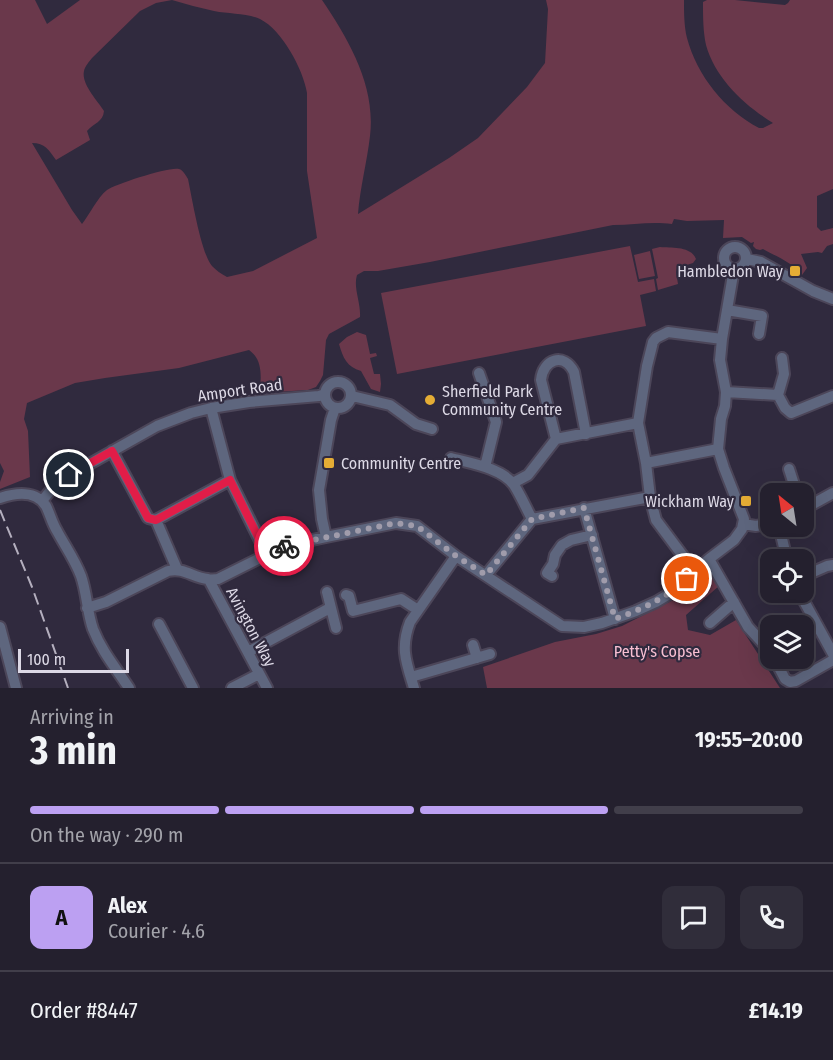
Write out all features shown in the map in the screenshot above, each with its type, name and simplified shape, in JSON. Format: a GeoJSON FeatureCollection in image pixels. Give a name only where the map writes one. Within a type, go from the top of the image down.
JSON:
{"type":"FeatureCollection","features":[{"type":"Feature","properties":{"kind":"street"},"geometry":{"type":"LineString","coordinates":[[735,247],[742,249],[747,259],[744,266],[734,269],[725,262],[724,255],[729,249],[735,247]]}},
{"type":"Feature","properties":{"kind":"street"},"geometry":{"type":"LineString","coordinates":[[747,259],[761,262],[813,291],[833,298]]}},
{"type":"Feature","properties":{"kind":"street"},"geometry":{"type":"LineString","coordinates":[[87,608],[106,602],[168,571],[177,569],[209,580],[218,579],[284,546],[396,523],[417,526],[456,556],[562,626],[584,627],[615,619],[663,598],[734,540],[742,529],[744,519],[718,449],[726,392],[720,360],[734,269]]}},
{"type":"Feature","properties":{"kind":"street"},"geometry":{"type":"LineString","coordinates":[[727,310],[762,316],[759,334]]}},
{"type":"Feature","properties":{"kind":"street"},"geometry":{"type":"LineString","coordinates":[[695,572],[656,520],[638,423],[647,366],[656,338],[668,332],[722,339]]}},
{"type":"Feature","properties":{"kind":"street"},"geometry":{"type":"LineString","coordinates":[[782,358],[784,374],[778,395],[785,408],[791,413],[833,396]]}},
{"type":"Feature","properties":{"kind":"street"},"geometry":{"type":"LineString","coordinates":[[556,439],[541,380],[545,367],[558,360],[569,364],[574,372],[586,434]]}},
{"type":"Feature","properties":{"kind":"street"},"geometry":{"type":"LineString","coordinates":[[479,373],[496,422],[484,467]]}},
{"type":"Feature","properties":{"kind":"street"},"geometry":{"type":"LineString","coordinates":[[340,382],[348,386],[352,396],[347,405],[335,408],[327,402],[325,394],[328,386],[340,382]]}},
{"type":"Feature","properties":{"kind":"street"},"geometry":{"type":"LineString","coordinates":[[726,392],[778,395]]}},
{"type":"Feature","properties":{"kind":"street","name":"Amport Road"},"geometry":{"type":"LineString","coordinates":[[42,501],[62,480],[157,426],[191,413],[249,402],[325,394]]}},
{"type":"Feature","properties":{"kind":"street"},"geometry":{"type":"LineString","coordinates":[[352,396],[390,405],[416,424],[432,429]]}},
{"type":"Feature","properties":{"kind":"street"},"geometry":{"type":"LineString","coordinates":[[211,408],[230,480],[267,555]]}},
{"type":"Feature","properties":{"kind":"street"},"geometry":{"type":"LineString","coordinates":[[326,537],[319,490],[335,408]]}},
{"type":"Feature","properties":{"kind":"street"},"geometry":{"type":"LineString","coordinates":[[513,483],[528,474],[556,439],[638,423]]}},
{"type":"Feature","properties":{"kind":"street"},"geometry":{"type":"LineString","coordinates":[[646,463],[718,449]]}},
{"type":"Feature","properties":{"kind":"street"},"geometry":{"type":"LineString","coordinates":[[112,451],[148,518],[156,520],[230,480]]}},
{"type":"Feature","properties":{"kind":"street"},"geometry":{"type":"LineString","coordinates":[[451,458],[498,472],[513,483],[532,519]]}},
{"type":"Feature","properties":{"kind":"street"},"geometry":{"type":"LineString","coordinates":[[789,469],[793,483]]}},
{"type":"Feature","properties":{"kind":"street"},"geometry":{"type":"LineString","coordinates":[[0,498],[25,494],[42,501],[81,576],[87,608],[98,641],[105,655],[129,688]]}},
{"type":"Feature","properties":{"kind":"street"},"geometry":{"type":"LineString","coordinates":[[814,503],[833,494]]}},
{"type":"Feature","properties":{"kind":"street"},"geometry":{"type":"LineString","coordinates":[[486,575],[532,519],[650,497]]}},
{"type":"Feature","properties":{"kind":"street"},"geometry":{"type":"LineString","coordinates":[[584,508],[615,619]]}},
{"type":"Feature","properties":{"kind":"street"},"geometry":{"type":"LineString","coordinates":[[156,520],[177,569]]}},
{"type":"Feature","properties":{"kind":"street"},"geometry":{"type":"LineString","coordinates":[[743,524],[760,525]]}},
{"type":"Feature","properties":{"kind":"street"},"geometry":{"type":"LineString","coordinates":[[552,576],[547,573],[562,546],[571,540],[592,535]]}},
{"type":"Feature","properties":{"kind":"street"},"geometry":{"type":"LineString","coordinates":[[456,556],[410,622],[405,634],[405,658],[413,683],[490,654]]}},
{"type":"Feature","properties":{"kind":"street"},"geometry":{"type":"LineString","coordinates":[[709,559],[748,627],[760,640]]}},
{"type":"Feature","properties":{"kind":"street"},"geometry":{"type":"LineString","coordinates":[[814,572],[833,565]]}},
{"type":"Feature","properties":{"kind":"street","name":"Avington Way"},"geometry":{"type":"LineString","coordinates":[[209,580],[267,688]]}},
{"type":"Feature","properties":{"kind":"street"},"geometry":{"type":"LineString","coordinates":[[327,592],[336,628]]}},
{"type":"Feature","properties":{"kind":"street"},"geometry":{"type":"LineString","coordinates":[[346,595],[349,596],[353,611],[401,599],[418,610]]}},
{"type":"Feature","properties":{"kind":"street"},"geometry":{"type":"LineString","coordinates":[[710,623],[734,602]]}},
{"type":"Feature","properties":{"kind":"street"},"geometry":{"type":"LineString","coordinates":[[805,603],[833,654]]}},
{"type":"Feature","properties":{"kind":"street"},"geometry":{"type":"LineString","coordinates":[[248,652],[330,608]]}},
{"type":"Feature","properties":{"kind":"street"},"geometry":{"type":"LineString","coordinates":[[159,624],[192,688]]}},
{"type":"Feature","properties":{"kind":"street"},"geometry":{"type":"LineString","coordinates":[[0,627],[16,688]]}},
{"type":"Feature","properties":{"kind":"street"},"geometry":{"type":"LineString","coordinates":[[154,643],[165,636]]}},
{"type":"Feature","properties":{"kind":"street"},"geometry":{"type":"LineString","coordinates":[[472,645],[477,658]]}},
{"type":"Feature","properties":{"kind":"street"},"geometry":{"type":"LineString","coordinates":[[780,669],[790,682],[796,681],[833,660]]}},
{"type":"Feature","properties":{"kind":"street"},"geometry":{"type":"LineString","coordinates":[[232,688],[259,674]]}},
{"type":"Feature","properties":{"kind":"green space"},"geometry":{"type":"Polygon","coordinates":[[[0,0],[35,0],[47,24],[80,0],[172,0],[322,0],[351,47],[369,99],[370,136],[358,214],[478,138],[527,87],[545,63],[548,9],[546,0],[684,0],[687,38],[705,78],[735,112],[759,128],[763,128],[773,123],[732,90],[710,57],[704,34],[703,2],[735,0],[785,5],[790,0],[833,0],[833,189],[817,196],[817,227],[821,231],[833,228],[833,244],[827,246],[822,253],[801,254],[807,268],[802,275],[784,260],[763,249],[756,249],[753,246],[754,242],[751,243],[742,237],[723,238],[724,220],[674,219],[672,224],[613,225],[430,262],[378,271],[364,271],[357,275],[356,280],[360,317],[329,334],[326,340],[323,375],[316,387],[308,390],[260,393],[259,364],[249,350],[179,368],[75,383],[27,403],[24,419],[28,431],[30,477],[0,489],[4,471],[0,463],[0,0]],[[172,0],[156,3],[140,11],[86,66],[85,81],[104,111],[100,120],[87,131],[90,140],[56,160],[49,150],[32,143],[82,224],[107,190],[155,173],[180,170],[188,179],[197,225],[208,259],[227,277],[253,271],[317,238],[307,171],[305,83],[283,41],[268,24],[260,19],[214,11],[172,0]]]}},
{"type":"Feature","properties":{"kind":"green space"},"geometry":{"type":"Polygon","coordinates":[[[630,246],[638,282],[654,279],[656,291],[640,295],[646,326],[397,374],[381,293],[630,246]]]}},
{"type":"Feature","properties":{"kind":"green space"},"geometry":{"type":"Polygon","coordinates":[[[660,247],[686,250],[696,259],[693,263],[677,268],[678,284],[658,290],[652,249],[660,247]]]}},
{"type":"Feature","properties":{"kind":"green space"},"geometry":{"type":"Polygon","coordinates":[[[650,251],[655,276],[639,279],[634,255],[650,251]]]}},
{"type":"Feature","properties":{"kind":"green space"},"geometry":{"type":"Polygon","coordinates":[[[357,332],[366,335],[370,354],[376,353],[377,356],[370,358],[374,374],[380,374],[380,392],[371,389],[361,371],[349,364],[342,354],[339,344],[357,332]]]}},
{"type":"Feature","properties":{"kind":"green space","name":"Petty's Copse"},"geometry":{"type":"Polygon","coordinates":[[[704,572],[711,572],[720,585],[686,615],[688,630],[710,635],[736,620],[760,657],[760,669],[768,669],[780,688],[487,688],[483,667],[555,642],[622,626],[677,598],[704,572]]]}},
{"type":"Feature","properties":{"kind":"railway"},"geometry":{"type":"LineString","coordinates":[[0,510],[32,587],[68,688]]}},
{"type":"Feature","properties":{"kind":"way so far"},"geometry":{"type":"LineString","coordinates":[[284,546],[396,523],[417,526],[456,556],[486,575],[532,519],[584,508],[615,619],[656,602],[687,579]]}},
{"type":"Feature","properties":{"kind":"place","name":"Hambledon Way"},"geometry":{"type":"Point","coordinates":[795,271]}},
{"type":"Feature","properties":{"kind":"place","name":"Sherfield Park Community Centre"},"geometry":{"type":"Point","coordinates":[430,400]}},
{"type":"Feature","properties":{"kind":"place","name":"Community Centre"},"geometry":{"type":"Point","coordinates":[329,463]}},
{"type":"Feature","properties":{"kind":"place","name":"Wickham Way"},"geometry":{"type":"Point","coordinates":[746,501]}},
{"type":"Feature","properties":{"kind":"route"},"geometry":{"type":"LineString","coordinates":[[69,475],[112,451],[148,518],[156,520],[230,480],[267,555],[284,546]]}}]}
